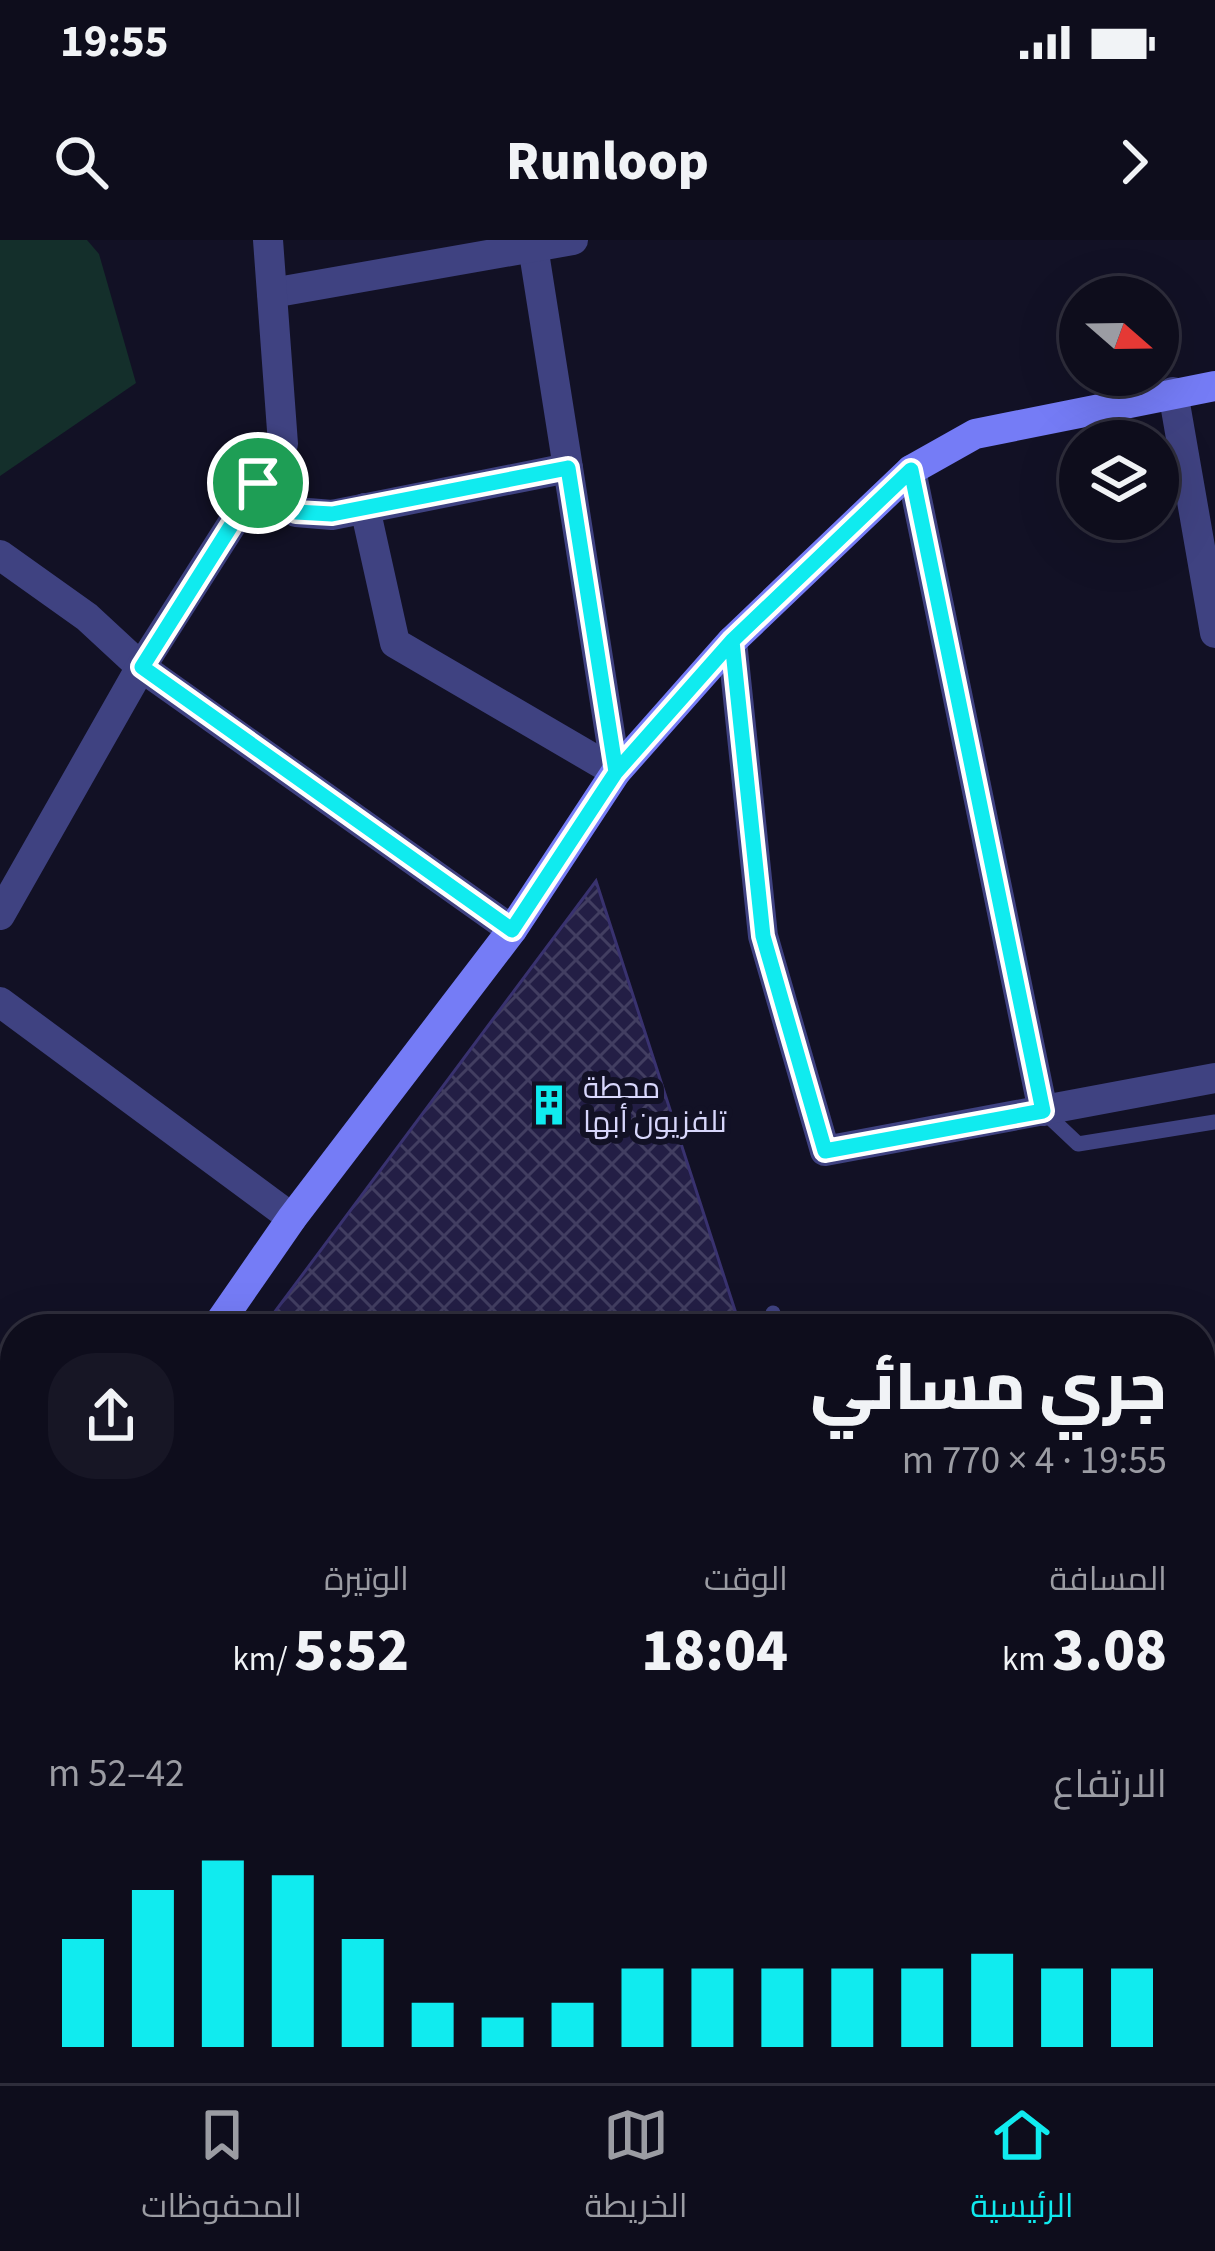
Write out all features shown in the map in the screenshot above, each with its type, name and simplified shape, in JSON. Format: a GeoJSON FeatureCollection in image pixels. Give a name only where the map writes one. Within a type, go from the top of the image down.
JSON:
{"type":"FeatureCollection","features":[{"type":"Feature","properties":{"kind":"street"},"geometry":{"type":"LineString","coordinates":[[0,914],[142,667],[283,445],[268,240]]}},
{"type":"Feature","properties":{"kind":"street"},"geometry":{"type":"LineString","coordinates":[[272,293],[572,240]]}},
{"type":"Feature","properties":{"kind":"street"},"geometry":{"type":"LineString","coordinates":[[533,244],[616,772]]}},
{"type":"Feature","properties":{"kind":"street"},"geometry":{"type":"LineString","coordinates":[[1179,391],[1215,386]]}},
{"type":"Feature","properties":{"kind":"street"},"geometry":{"type":"LineString","coordinates":[[225,1314],[292,1218],[512,930],[616,772],[732,641],[911,470],[974,434],[1154,396]]}},
{"type":"Feature","properties":{"kind":"street"},"geometry":{"type":"LineString","coordinates":[[1174,396],[1215,633]]}},
{"type":"Feature","properties":{"kind":"street"},"geometry":{"type":"LineString","coordinates":[[258,483],[296,512],[332,514],[568,468]]}},
{"type":"Feature","properties":{"kind":"street"},"geometry":{"type":"LineString","coordinates":[[911,470],[1043,1111]]}},
{"type":"Feature","properties":{"kind":"street"},"geometry":{"type":"LineString","coordinates":[[365,508],[395,643],[616,772]]}},
{"type":"Feature","properties":{"kind":"street"},"geometry":{"type":"LineString","coordinates":[[0,555],[87,617],[142,667],[512,930]]}},
{"type":"Feature","properties":{"kind":"street"},"geometry":{"type":"LineString","coordinates":[[0,584],[42,583]]}},
{"type":"Feature","properties":{"kind":"street"},"geometry":{"type":"LineString","coordinates":[[732,641],[763,936],[825,1151],[1215,1078]]}},
{"type":"Feature","properties":{"kind":"street"},"geometry":{"type":"LineString","coordinates":[[0,1002],[292,1218]]}},
{"type":"Feature","properties":{"kind":"lane"},"geometry":{"type":"LineString","coordinates":[[1043,1111],[1078,1144],[1215,1122]]}},
{"type":"Feature","properties":{"kind":"green space"},"geometry":{"type":"Polygon","coordinates":[[[0,240],[87,240],[99,254],[136,383],[0,476],[0,240]]]}},
{"type":"Feature","properties":{"kind":"building","name":"محطة تلفزيون أبها"},"geometry":{"type":"Polygon","coordinates":[[[596,881],[736,1314],[273,1314],[596,881]]]}},
{"type":"Feature","properties":{"kind":"place","name":"محطة تلفزيون أبها"},"geometry":{"type":"Point","coordinates":[549,1105]}},
{"type":"Feature","properties":{"kind":"route"},"geometry":{"type":"LineString","coordinates":[[258,483],[142,667],[512,930],[616,772],[732,641],[763,936],[825,1151],[1043,1111],[911,470],[732,641],[616,772],[568,468],[332,514],[296,512],[258,483]]}}]}
